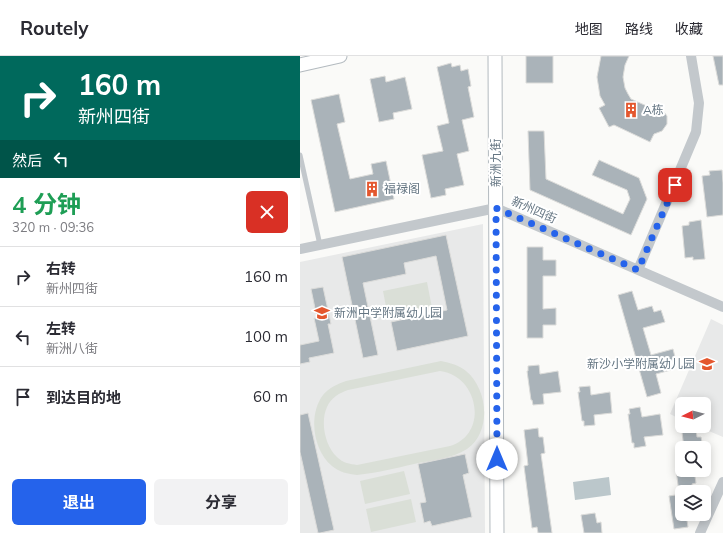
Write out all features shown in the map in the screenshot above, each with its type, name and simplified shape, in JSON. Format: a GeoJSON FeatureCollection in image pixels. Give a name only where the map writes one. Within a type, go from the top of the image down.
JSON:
{"type":"FeatureCollection","features":[{"type":"Feature","properties":{"kind":"street"},"geometry":{"type":"LineString","coordinates":[[300,65],[340,56]]}},
{"type":"Feature","properties":{"kind":"street","name":"新洲九街"},"geometry":{"type":"LineString","coordinates":[[495,56],[497,533]]}},
{"type":"Feature","properties":{"kind":"street"},"geometry":{"type":"LineString","coordinates":[[638,270],[696,132],[699,103],[691,56]]}},
{"type":"Feature","properties":{"kind":"street","name":"新州四街"},"geometry":{"type":"LineString","coordinates":[[300,249],[496,208],[723,307]]}},
{"type":"Feature","properties":{"kind":"street"},"geometry":{"type":"LineString","coordinates":[[700,533],[723,482]]}},
{"type":"Feature","properties":{"kind":"lane"},"geometry":{"type":"LineString","coordinates":[[300,156],[320,245]]}},
{"type":"Feature","properties":{"kind":"shaded area"},"geometry":{"type":"Polygon","coordinates":[[[483,224],[485,533],[300,533],[300,262],[483,224]]]}},
{"type":"Feature","properties":{"kind":"shaded area"},"geometry":{"type":"Polygon","coordinates":[[[427,282],[432,308],[388,317],[383,291],[427,282]]]}},
{"type":"Feature","properties":{"kind":"shaded area","name":"新沙小学附属幼儿园"},"geometry":{"type":"Polygon","coordinates":[[[711,319],[723,325],[723,437],[711,432],[711,397],[677,397],[711,319]]]}},
{"type":"Feature","properties":{"kind":"shaded area"},"geometry":{"type":"Polygon","coordinates":[[[441,361],[454,364],[466,371],[479,388],[483,399],[484,410],[480,432],[475,442],[467,449],[448,457],[357,475],[341,471],[332,466],[320,451],[314,422],[318,403],[323,395],[333,386],[346,381],[441,361]],[[440,371],[348,390],[338,394],[333,398],[325,413],[324,427],[329,447],[342,461],[357,465],[450,446],[462,440],[470,430],[474,418],[474,406],[471,394],[464,383],[453,375],[440,371]]]}},
{"type":"Feature","properties":{"kind":"shaded area","name":"新沙小学附属幼儿园"},"geometry":{"type":"Polygon","coordinates":[[[675,402],[675,416],[670,414],[675,402]]]}},
{"type":"Feature","properties":{"kind":"shaded area"},"geometry":{"type":"Polygon","coordinates":[[[404,471],[410,494],[365,504],[360,481],[404,471]]]}},
{"type":"Feature","properties":{"kind":"shaded area"},"geometry":{"type":"Polygon","coordinates":[[[609,477],[611,495],[575,500],[573,482],[609,477]]]}},
{"type":"Feature","properties":{"kind":"shaded area"},"geometry":{"type":"Polygon","coordinates":[[[411,499],[416,522],[371,532],[366,509],[411,499]]]}},
{"type":"Feature","properties":{"kind":"building"},"geometry":{"type":"Polygon","coordinates":[[[526,56],[553,56],[553,83],[526,83],[526,56]]]}},
{"type":"Feature","properties":{"kind":"building","name":"A栋"},"geometry":{"type":"Polygon","coordinates":[[[601,56],[629,56],[625,65],[623,77],[625,88],[631,99],[649,107],[657,107],[667,116],[667,124],[662,131],[654,134],[650,142],[614,125],[609,127],[599,108],[605,105],[600,96],[597,77],[601,56]]]}},
{"type":"Feature","properties":{"kind":"building"},"geometry":{"type":"Polygon","coordinates":[[[713,56],[723,56],[723,85],[719,85],[713,56]]]}},
{"type":"Feature","properties":{"kind":"building"},"geometry":{"type":"Polygon","coordinates":[[[451,63],[452,67],[460,65],[461,71],[468,69],[471,86],[468,87],[474,117],[462,120],[469,151],[457,154],[464,185],[445,189],[446,195],[431,198],[422,155],[443,151],[437,126],[449,123],[437,67],[451,63]]]}},
{"type":"Feature","properties":{"kind":"building"},"geometry":{"type":"Polygon","coordinates":[[[385,76],[386,82],[405,77],[412,109],[393,113],[394,119],[379,122],[370,79],[385,76]]]}},
{"type":"Feature","properties":{"kind":"building"},"geometry":{"type":"Polygon","coordinates":[[[339,94],[345,122],[337,124],[350,179],[373,174],[371,164],[386,161],[394,199],[335,212],[311,100],[339,94]]]}},
{"type":"Feature","properties":{"kind":"building"},"geometry":{"type":"Polygon","coordinates":[[[528,131],[544,131],[546,179],[623,214],[630,199],[627,190],[592,175],[599,160],[639,178],[647,199],[631,235],[530,190],[528,131]]]}},
{"type":"Feature","properties":{"kind":"building"},"geometry":{"type":"Polygon","coordinates":[[[722,170],[723,215],[707,217],[702,176],[710,175],[709,171],[722,170]]]}},
{"type":"Feature","properties":{"kind":"building"},"geometry":{"type":"Polygon","coordinates":[[[701,220],[705,259],[693,260],[693,257],[685,258],[682,226],[689,225],[689,222],[701,220]]]}},
{"type":"Feature","properties":{"kind":"building"},"geometry":{"type":"Polygon","coordinates":[[[446,235],[468,336],[397,351],[391,322],[447,310],[436,256],[404,263],[406,274],[363,283],[378,355],[363,358],[342,257],[446,235]]]}},
{"type":"Feature","properties":{"kind":"building"},"geometry":{"type":"Polygon","coordinates":[[[527,247],[543,247],[543,260],[556,260],[556,276],[543,276],[543,309],[556,308],[556,325],[543,325],[543,338],[527,338],[527,247]]]}},
{"type":"Feature","properties":{"kind":"building"},"geometry":{"type":"Polygon","coordinates":[[[323,287],[331,324],[328,324],[334,353],[309,358],[310,362],[300,364],[300,345],[319,341],[314,318],[317,318],[311,289],[323,287]]]}},
{"type":"Feature","properties":{"kind":"building"},"geometry":{"type":"Polygon","coordinates":[[[632,291],[638,310],[652,306],[654,312],[661,310],[665,322],[643,328],[651,355],[673,349],[676,361],[669,363],[671,370],[656,374],[661,393],[647,397],[618,295],[632,291]]]}},
{"type":"Feature","properties":{"kind":"building"},"geometry":{"type":"Polygon","coordinates":[[[539,365],[540,374],[558,371],[561,392],[543,394],[544,404],[533,405],[527,371],[528,366],[539,365]]]}},
{"type":"Feature","properties":{"kind":"building"},"geometry":{"type":"Polygon","coordinates":[[[590,386],[591,395],[610,392],[612,413],[594,415],[595,425],[584,426],[578,392],[580,392],[579,387],[590,386]]]}},
{"type":"Feature","properties":{"kind":"building"},"geometry":{"type":"Polygon","coordinates":[[[640,407],[642,417],[660,414],[663,435],[644,437],[646,446],[634,448],[628,414],[630,414],[629,409],[640,407]]]}},
{"type":"Feature","properties":{"kind":"building"},"geometry":{"type":"Polygon","coordinates":[[[308,413],[334,530],[320,533],[318,533],[300,452],[300,415],[308,413]]]}},
{"type":"Feature","properties":{"kind":"building"},"geometry":{"type":"Polygon","coordinates":[[[538,428],[539,437],[543,437],[545,453],[541,454],[552,533],[538,533],[537,527],[532,528],[524,466],[528,465],[524,430],[538,428]]]}},
{"type":"Feature","properties":{"kind":"building"},"geometry":{"type":"Polygon","coordinates":[[[682,433],[696,433],[697,437],[701,437],[702,441],[683,441],[682,433]]]}},
{"type":"Feature","properties":{"kind":"building"},"geometry":{"type":"Polygon","coordinates":[[[465,454],[469,473],[463,475],[472,517],[432,526],[430,521],[424,523],[420,503],[426,502],[418,464],[465,454]]]}},
{"type":"Feature","properties":{"kind":"building"},"geometry":{"type":"Polygon","coordinates":[[[677,477],[695,477],[696,483],[692,485],[678,485],[677,477]]]}},
{"type":"Feature","properties":{"kind":"building"},"geometry":{"type":"Polygon","coordinates":[[[675,495],[675,521],[687,521],[688,527],[674,529],[669,496],[675,495]]]}},
{"type":"Feature","properties":{"kind":"building"},"geometry":{"type":"Polygon","coordinates":[[[595,513],[597,523],[601,522],[602,533],[584,533],[581,515],[595,513]]]}},
{"type":"Feature","properties":{"kind":"place","name":"A栋"},"geometry":{"type":"Point","coordinates":[631,110]}},
{"type":"Feature","properties":{"kind":"place","name":"福禄阁"},"geometry":{"type":"Point","coordinates":[372,189]}},
{"type":"Feature","properties":{"kind":"place","name":"新洲中学附属幼儿园"},"geometry":{"type":"Point","coordinates":[322,313]}},
{"type":"Feature","properties":{"kind":"place","name":"新沙小学附属幼儿园"},"geometry":{"type":"Point","coordinates":[707,364]}},
{"type":"Feature","properties":{"kind":"route"},"geometry":{"type":"LineString","coordinates":[[497,459],[496,208],[638,270],[675,185]]}}]}
